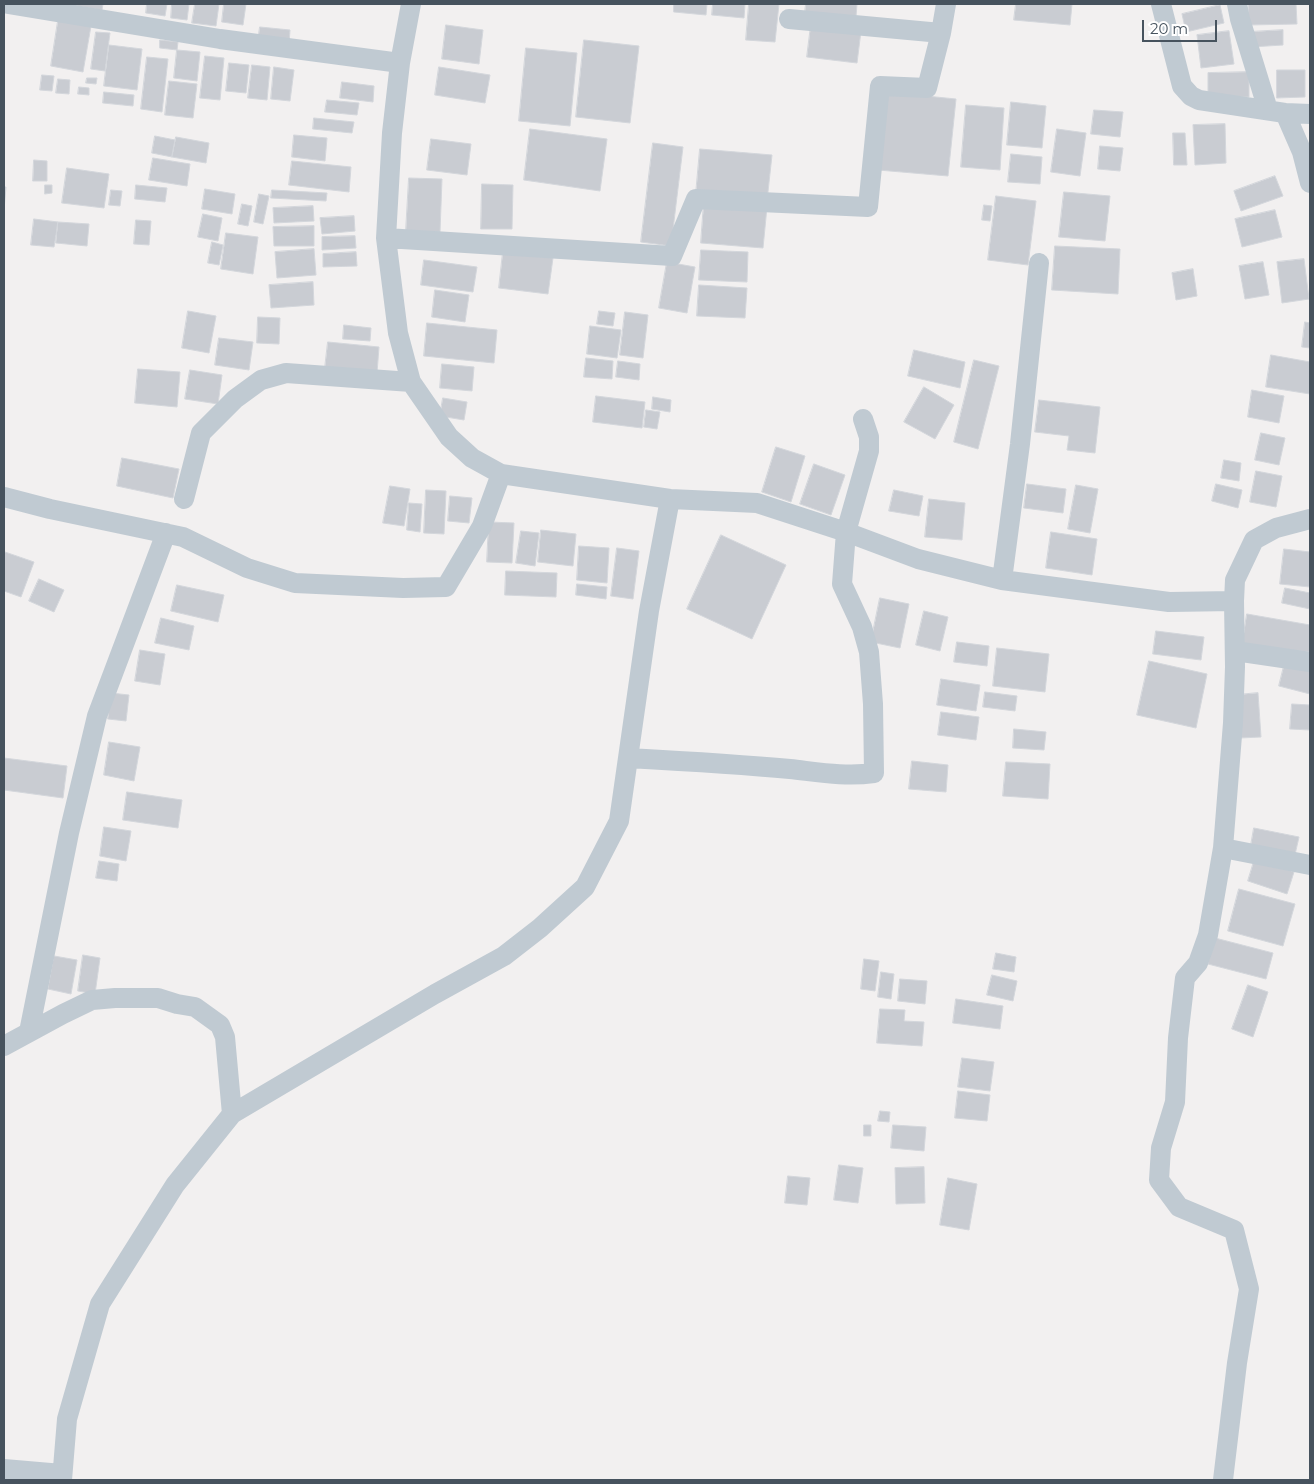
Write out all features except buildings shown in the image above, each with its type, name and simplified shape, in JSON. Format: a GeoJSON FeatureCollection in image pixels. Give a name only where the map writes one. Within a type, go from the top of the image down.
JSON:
{"type":"FeatureCollection","features":[{"type":"Feature","properties":{"kind":"street"},"geometry":{"type":"LineString","coordinates":[[8,4],[220,39],[400,63]]}},
{"type":"Feature","properties":{"kind":"street"},"geometry":{"type":"LineString","coordinates":[[411,4],[400,63],[392,133],[386,238],[398,333],[411,382],[449,437],[472,458],[501,474],[670,499],[757,503],[846,532],[918,559],[1002,580],[1169,602],[1234,601]]}},
{"type":"Feature","properties":{"kind":"street"},"geometry":{"type":"LineString","coordinates":[[386,238],[672,256],[696,199],[868,207],[880,86],[927,88],[946,4]]}},
{"type":"Feature","properties":{"kind":"street"},"geometry":{"type":"LineString","coordinates":[[1162,4],[1182,86],[1191,96],[1199,100],[1310,114]]}},
{"type":"Feature","properties":{"kind":"street"},"geometry":{"type":"LineString","coordinates":[[1237,4],[1240,19],[1277,111],[1302,152],[1310,184]]}},
{"type":"Feature","properties":{"kind":"street"},"geometry":{"type":"LineString","coordinates":[[789,19],[940,33]]}},
{"type":"Feature","properties":{"kind":"street"},"geometry":{"type":"LineString","coordinates":[[1002,580],[1020,444],[1039,264]]}},
{"type":"Feature","properties":{"kind":"street"},"geometry":{"type":"LineString","coordinates":[[184,498],[201,433],[234,399],[261,380],[286,373],[411,382]]}},
{"type":"Feature","properties":{"kind":"street"},"geometry":{"type":"LineString","coordinates":[[628,758],[792,769],[823,774],[859,775],[874,773],[873,704],[869,652],[862,627],[842,584],[846,532],[850,511],[869,451],[869,437],[863,419]]}},
{"type":"Feature","properties":{"kind":"street"},"geometry":{"type":"LineString","coordinates":[[4,497],[50,509],[183,537],[247,568],[295,583],[403,588],[446,587],[482,526],[501,474]]}},
{"type":"Feature","properties":{"kind":"street"},"geometry":{"type":"LineString","coordinates":[[4,1469],[62,1477],[67,1419],[100,1304],[174,1185],[232,1114],[435,994],[504,956],[540,928],[584,886],[619,821],[650,611],[670,499]]}},
{"type":"Feature","properties":{"kind":"street"},"geometry":{"type":"LineString","coordinates":[[1223,1480],[1237,1362],[1249,1289],[1234,1230],[1179,1207],[1159,1180],[1161,1148],[1176,1102],[1178,1038],[1185,978],[1198,963],[1208,935],[1223,848],[1232,723],[1236,580],[1254,540],[1276,528],[1310,519]]}},
{"type":"Feature","properties":{"kind":"street"},"geometry":{"type":"LineString","coordinates":[[29,1032],[69,833],[97,716],[166,533]]}},
{"type":"Feature","properties":{"kind":"street"},"geometry":{"type":"LineString","coordinates":[[1235,652],[1310,662]]}},
{"type":"Feature","properties":{"kind":"street"},"geometry":{"type":"LineString","coordinates":[[1223,848],[1310,865]]}},
{"type":"Feature","properties":{"kind":"street"},"geometry":{"type":"LineString","coordinates":[[4,1046],[92,1000],[158,998],[195,1007],[220,1025],[226,1037],[232,1114]]}}]}
